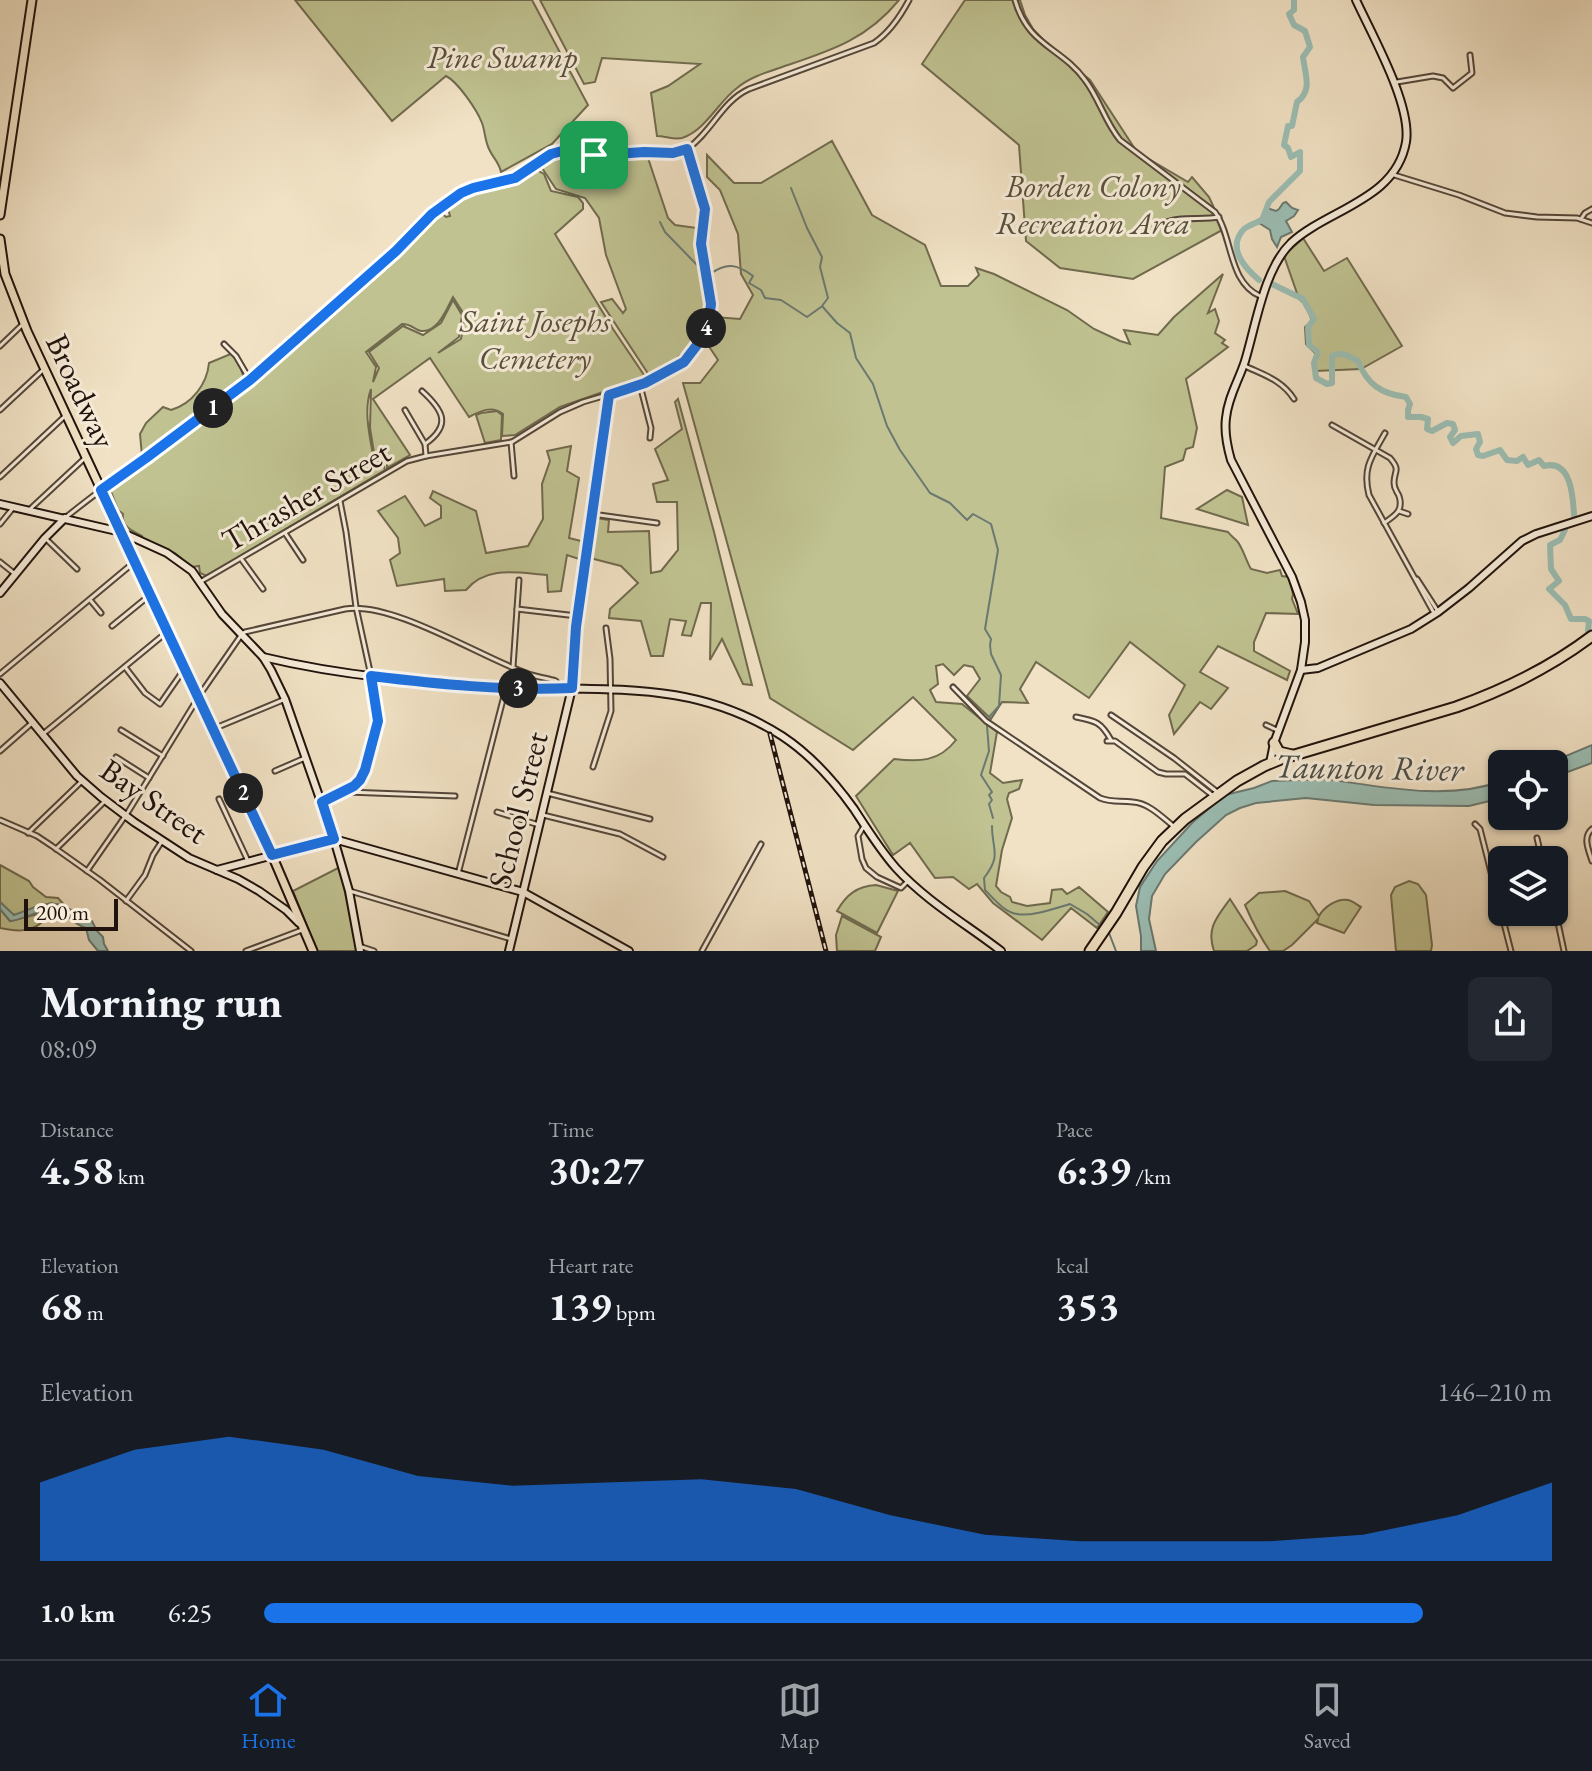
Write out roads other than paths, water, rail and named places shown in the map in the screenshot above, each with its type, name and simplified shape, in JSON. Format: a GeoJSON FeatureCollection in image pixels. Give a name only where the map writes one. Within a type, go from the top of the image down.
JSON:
{"type":"FeatureCollection","features":[{"type":"Feature","properties":{"kind":"highway"},"geometry":{"type":"LineString","coordinates":[[1090,951],[1150,857],[1175,828],[1246,776],[1270,763],[1460,706],[1551,663],[1589,638]]}},
{"type":"Feature","properties":{"kind":"highway"},"geometry":{"type":"LineString","coordinates":[[1274,743],[1281,753],[1295,755]]}},
{"type":"Feature","properties":{"kind":"main road"},"geometry":{"type":"LineString","coordinates":[[0,215],[32,0]]}},
{"type":"Feature","properties":{"kind":"main road","name":"Broadway"},"geometry":{"type":"LineString","coordinates":[[0,239],[3,276],[23,324],[272,855],[313,951]]}},
{"type":"Feature","properties":{"kind":"street"},"geometry":{"type":"LineString","coordinates":[[0,593],[65,518],[250,380],[396,251],[432,214],[461,193],[515,178],[551,154],[562,151],[601,155],[673,153],[687,149],[737,95],[874,43],[885,34],[909,0]]}},
{"type":"Feature","properties":{"kind":"street"},"geometry":{"type":"LineString","coordinates":[[1015,0],[1032,32],[1083,77],[1120,140],[1204,202],[1219,217],[1239,276],[1253,293],[1263,297]]}},
{"type":"Feature","properties":{"kind":"street"},"geometry":{"type":"LineString","coordinates":[[1270,763],[1274,743],[1301,670],[1305,620],[1292,577],[1237,473],[1226,442],[1225,421],[1273,268],[1291,243],[1375,190],[1391,174],[1402,154],[1407,132],[1404,109],[1356,0]]}},
{"type":"Feature","properties":{"kind":"street"},"geometry":{"type":"LineString","coordinates":[[1393,83],[1433,76],[1443,78],[1453,88],[1472,73],[1470,55]]}},
{"type":"Feature","properties":{"kind":"street","name":"Thrasher Street"},"geometry":{"type":"LineString","coordinates":[[200,582],[403,463],[426,456],[511,442],[555,414],[640,385],[685,361],[710,318],[711,304],[701,244],[705,209],[687,149]]}},
{"type":"Feature","properties":{"kind":"street"},"geometry":{"type":"LineString","coordinates":[[1391,174],[1509,214],[1581,219],[1592,223]]}},
{"type":"Feature","properties":{"kind":"street"},"geometry":{"type":"LineString","coordinates":[[1581,219],[1592,209]]}},
{"type":"Feature","properties":{"kind":"street"},"geometry":{"type":"LineString","coordinates":[[1165,223],[1173,219],[1219,217]]}},
{"type":"Feature","properties":{"kind":"street"},"geometry":{"type":"LineString","coordinates":[[0,346],[23,324]]}},
{"type":"Feature","properties":{"kind":"street"},"geometry":{"type":"LineString","coordinates":[[224,344],[236,356],[250,380]]}},
{"type":"Feature","properties":{"kind":"street"},"geometry":{"type":"LineString","coordinates":[[1243,365],[1279,381],[1294,399]]}},
{"type":"Feature","properties":{"kind":"street"},"geometry":{"type":"LineString","coordinates":[[0,410],[44,368]]}},
{"type":"Feature","properties":{"kind":"street"},"geometry":{"type":"LineString","coordinates":[[640,385],[651,428],[650,438]]}},
{"type":"Feature","properties":{"kind":"street"},"geometry":{"type":"LineString","coordinates":[[422,391],[439,409],[442,421],[436,435],[425,444]]}},
{"type":"Feature","properties":{"kind":"street","name":"School Street"},"geometry":{"type":"LineString","coordinates":[[509,951],[572,688],[578,617],[609,395]]}},
{"type":"Feature","properties":{"kind":"street"},"geometry":{"type":"LineString","coordinates":[[405,410],[425,444],[426,456]]}},
{"type":"Feature","properties":{"kind":"street"},"geometry":{"type":"LineString","coordinates":[[0,477],[66,415]]}},
{"type":"Feature","properties":{"kind":"street"},"geometry":{"type":"LineString","coordinates":[[1332,425],[1390,458],[1396,467],[1394,482],[1400,499],[1399,511],[1384,523]]}},
{"type":"Feature","properties":{"kind":"street"},"geometry":{"type":"LineString","coordinates":[[1385,433],[1366,470],[1369,497],[1436,613]]}},
{"type":"Feature","properties":{"kind":"street"},"geometry":{"type":"LineString","coordinates":[[511,442],[514,476]]}},
{"type":"Feature","properties":{"kind":"street"},"geometry":{"type":"LineString","coordinates":[[29,510],[86,457]]}},
{"type":"Feature","properties":{"kind":"street"},"geometry":{"type":"LineString","coordinates":[[322,802],[357,784],[364,773],[378,722],[340,501]]}},
{"type":"Feature","properties":{"kind":"street"},"geometry":{"type":"LineString","coordinates":[[0,504],[121,532],[167,553],[189,568],[222,614],[270,667],[285,699],[334,839],[349,891],[360,949],[374,951]]}},
{"type":"Feature","properties":{"kind":"street"},"geometry":{"type":"LineString","coordinates":[[0,524],[14,507]]}},
{"type":"Feature","properties":{"kind":"street"},"geometry":{"type":"LineString","coordinates":[[1399,511],[1408,514]]}},
{"type":"Feature","properties":{"kind":"street"},"geometry":{"type":"LineString","coordinates":[[592,514],[657,523]]}},
{"type":"Feature","properties":{"kind":"street"},"geometry":{"type":"LineString","coordinates":[[1301,670],[1318,668],[1411,629],[1469,588],[1522,541],[1592,516]]}},
{"type":"Feature","properties":{"kind":"street"},"geometry":{"type":"LineString","coordinates":[[285,533],[303,560]]}},
{"type":"Feature","properties":{"kind":"street"},"geometry":{"type":"LineString","coordinates":[[45,538],[77,569]]}},
{"type":"Feature","properties":{"kind":"street"},"geometry":{"type":"LineString","coordinates":[[241,559],[263,589]]}},
{"type":"Feature","properties":{"kind":"street"},"geometry":{"type":"LineString","coordinates":[[0,562],[15,574]]}},
{"type":"Feature","properties":{"kind":"street"},"geometry":{"type":"LineString","coordinates":[[0,674],[135,562]]}},
{"type":"Feature","properties":{"kind":"street"},"geometry":{"type":"LineString","coordinates":[[513,667],[519,580]]}},
{"type":"Feature","properties":{"kind":"street"},"geometry":{"type":"LineString","coordinates":[[112,626],[150,595]]}},
{"type":"Feature","properties":{"kind":"street"},"geometry":{"type":"LineString","coordinates":[[90,600],[101,613]]}},
{"type":"Feature","properties":{"kind":"street"},"geometry":{"type":"LineString","coordinates":[[87,871],[242,634],[356,607],[375,610],[525,673],[556,681],[560,689]]}},
{"type":"Feature","properties":{"kind":"street"},"geometry":{"type":"LineString","coordinates":[[517,609],[578,617]]}},
{"type":"Feature","properties":{"kind":"street"},"geometry":{"type":"LineString","coordinates":[[593,767],[610,714],[610,659],[606,628]]}},
{"type":"Feature","properties":{"kind":"street"},"geometry":{"type":"LineString","coordinates":[[43,734],[167,632]]}},
{"type":"Feature","properties":{"kind":"street"},"geometry":{"type":"LineString","coordinates":[[263,657],[422,682],[666,693],[704,700],[745,716],[774,731],[824,771],[889,861],[908,881],[1001,951]]}},
{"type":"Feature","properties":{"kind":"street"},"geometry":{"type":"LineString","coordinates":[[125,667],[145,693],[160,704],[185,669]]}},
{"type":"Feature","properties":{"kind":"street","name":"Bay Street"},"geometry":{"type":"LineString","coordinates":[[0,683],[82,781],[105,800],[194,860],[243,881],[266,895],[304,929]]}},
{"type":"Feature","properties":{"kind":"street"},"geometry":{"type":"LineString","coordinates":[[458,874],[506,687]]}},
{"type":"Feature","properties":{"kind":"street"},"geometry":{"type":"LineString","coordinates":[[953,687],[986,721],[1100,798],[1141,804],[1175,828]]}},
{"type":"Feature","properties":{"kind":"street"},"geometry":{"type":"LineString","coordinates":[[213,729],[285,699]]}},
{"type":"Feature","properties":{"kind":"street"},"geometry":{"type":"LineString","coordinates":[[1111,715],[1174,758],[1217,795]]}},
{"type":"Feature","properties":{"kind":"street"},"geometry":{"type":"LineString","coordinates":[[1076,717],[1098,723],[1105,729],[1109,741],[1115,741],[1158,772],[1185,774],[1217,795]]}},
{"type":"Feature","properties":{"kind":"street"},"geometry":{"type":"LineString","coordinates":[[1270,763],[1268,750],[1284,718]]}},
{"type":"Feature","properties":{"kind":"street"},"geometry":{"type":"LineString","coordinates":[[0,751],[33,722]]}},
{"type":"Feature","properties":{"kind":"street"},"geometry":{"type":"LineString","coordinates":[[1266,725],[1277,730]]}},
{"type":"Feature","properties":{"kind":"street"},"geometry":{"type":"LineString","coordinates":[[121,730],[163,756]]}},
{"type":"Feature","properties":{"kind":"street"},"geometry":{"type":"LineString","coordinates":[[116,757],[149,778]]}},
{"type":"Feature","properties":{"kind":"street"},"geometry":{"type":"LineString","coordinates":[[275,771],[306,758]]}},
{"type":"Feature","properties":{"kind":"street"},"geometry":{"type":"LineString","coordinates":[[28,833],[82,781]]}},
{"type":"Feature","properties":{"kind":"street"},"geometry":{"type":"LineString","coordinates":[[344,792],[455,796]]}},
{"type":"Feature","properties":{"kind":"street"},"geometry":{"type":"LineString","coordinates":[[547,793],[650,819]]}},
{"type":"Feature","properties":{"kind":"street"},"geometry":{"type":"LineString","coordinates":[[219,799],[248,861]]}},
{"type":"Feature","properties":{"kind":"street"},"geometry":{"type":"LineString","coordinates":[[56,849],[105,800]]}},
{"type":"Feature","properties":{"kind":"street"},"geometry":{"type":"LineString","coordinates":[[497,812],[539,825]]}},
{"type":"Feature","properties":{"kind":"street"},"geometry":{"type":"LineString","coordinates":[[542,815],[620,834],[663,857]]}},
{"type":"Feature","properties":{"kind":"street"},"geometry":{"type":"LineString","coordinates":[[0,820],[56,849],[191,951]]}},
{"type":"Feature","properties":{"kind":"street"},"geometry":{"type":"LineString","coordinates":[[1475,824],[1480,829],[1511,951]]}},
{"type":"Feature","properties":{"kind":"street"},"geometry":{"type":"LineString","coordinates":[[864,825],[858,836],[866,868],[901,888],[908,881]]}},
{"type":"Feature","properties":{"kind":"street"},"geometry":{"type":"LineString","coordinates":[[1592,829],[1587,837],[1592,861]]}},
{"type":"Feature","properties":{"kind":"street"},"geometry":{"type":"LineString","coordinates":[[1537,838],[1539,846]]}},
{"type":"Feature","properties":{"kind":"street"},"geometry":{"type":"LineString","coordinates":[[217,870],[334,839],[523,892],[629,951]]}},
{"type":"Feature","properties":{"kind":"street"},"geometry":{"type":"LineString","coordinates":[[126,901],[145,875],[162,841]]}},
{"type":"Feature","properties":{"kind":"street"},"geometry":{"type":"LineString","coordinates":[[702,951],[761,844]]}},
{"type":"Feature","properties":{"kind":"street"},"geometry":{"type":"LineString","coordinates":[[349,891],[511,939]]}},
{"type":"Feature","properties":{"kind":"street"},"geometry":{"type":"LineString","coordinates":[[1559,926],[1564,951]]}},
{"type":"Feature","properties":{"kind":"street"},"geometry":{"type":"LineString","coordinates":[[246,951],[304,929]]}},
{"type":"Feature","properties":{"kind":"water"},"geometry":{"type":"Polygon","coordinates":[[[1286,202],[1298,210],[1286,221],[1292,232],[1281,237],[1277,247],[1270,230],[1256,221],[1263,217],[1267,208],[1276,211],[1286,202]]]}},
{"type":"Feature","properties":{"kind":"water"},"geometry":{"type":"Polygon","coordinates":[[[1592,745],[1592,763],[1568,772],[1568,755],[1592,745]]]}},
{"type":"Feature","properties":{"kind":"water"},"geometry":{"type":"Polygon","coordinates":[[[1326,779],[1437,791],[1488,785],[1488,801],[1469,806],[1374,805],[1306,798],[1256,803],[1240,808],[1226,815],[1165,874],[1152,896],[1149,919],[1156,951],[1141,951],[1136,906],[1140,887],[1157,861],[1193,822],[1225,795],[1272,781],[1326,779]]]}},
{"type":"Feature","properties":{"kind":"water"},"geometry":{"type":"Polygon","coordinates":[[[0,902],[14,915],[44,904],[67,908],[92,921],[108,951],[98,951],[89,940],[86,928],[60,912],[45,911],[10,921],[0,909],[0,902]]]}},
{"type":"Feature","properties":{"kind":"waterway"},"geometry":{"type":"LineString","coordinates":[[1259,280],[1240,257],[1237,250],[1239,236],[1244,229],[1262,220],[1269,202],[1300,171],[1300,152],[1291,157],[1284,145],[1297,102],[1305,92],[1303,57],[1310,47],[1305,31],[1294,25],[1289,14],[1294,10],[1294,0]]}},
{"type":"Feature","properties":{"kind":"waterway"},"geometry":{"type":"LineString","coordinates":[[791,188],[822,257],[820,267],[828,298],[822,306],[850,333],[856,358],[873,384],[887,426],[900,450],[930,493],[950,503],[967,520],[973,514],[991,524],[998,550],[985,629],[991,639],[991,654],[1001,675],[999,706],[989,717]]}},
{"type":"Feature","properties":{"kind":"waterway"},"geometry":{"type":"LineString","coordinates":[[660,222],[701,273]]}},
{"type":"Feature","properties":{"kind":"waterway"},"geometry":{"type":"LineString","coordinates":[[710,274],[727,266],[737,267],[753,276],[749,283],[761,290],[765,298],[781,300],[807,317],[821,307]]}},
{"type":"Feature","properties":{"kind":"waterway"},"geometry":{"type":"LineString","coordinates":[[1272,284],[1303,299],[1314,319],[1308,327],[1309,345],[1318,352],[1314,363],[1316,378],[1327,384],[1332,383],[1332,356],[1345,355],[1358,361],[1376,386],[1406,397],[1410,404],[1408,417],[1428,419],[1427,429],[1432,431],[1447,423],[1453,424],[1455,430],[1450,437],[1453,443],[1461,436],[1478,434],[1478,455],[1500,450],[1507,460],[1517,461],[1523,457],[1528,465],[1539,460],[1544,466],[1560,468],[1569,481],[1574,515]]}},
{"type":"Feature","properties":{"kind":"waterway"},"geometry":{"type":"LineString","coordinates":[[1565,530],[1560,540],[1550,545],[1551,569],[1559,581],[1549,589],[1565,605],[1571,619],[1589,621],[1588,631],[1592,639]]}},
{"type":"Feature","properties":{"kind":"waterway"},"geometry":{"type":"LineString","coordinates":[[987,726],[989,751],[981,775],[992,792],[989,804],[993,818]]}},
{"type":"Feature","properties":{"kind":"waterway"},"geometry":{"type":"LineString","coordinates":[[992,826],[995,852],[993,864],[984,878],[985,890],[1000,905],[1012,913],[1023,915],[1070,904],[1101,926]]}},
{"type":"Feature","properties":{"kind":"waterway"},"geometry":{"type":"LineString","coordinates":[[1109,933],[1116,951]]}},
{"type":"Feature","properties":{"kind":"railway"},"geometry":{"type":"LineString","coordinates":[[770,734],[826,951]]}},
{"type":"Feature","properties":{"kind":"park label","name":"Pine Swamp"},"geometry":{"type":"Point","coordinates":[502,57]}},
{"type":"Feature","properties":{"kind":"park label","name":"Borden Colony Recreation Area"},"geometry":{"type":"Point","coordinates":[1093,204]}},
{"type":"Feature","properties":{"kind":"park label","name":"Saint Josephs Cemetery"},"geometry":{"type":"Point","coordinates":[535,340]}},
{"type":"Feature","properties":{"kind":"water label","name":"Taunton River"},"geometry":{"type":"Point","coordinates":[1369,767]}}]}
